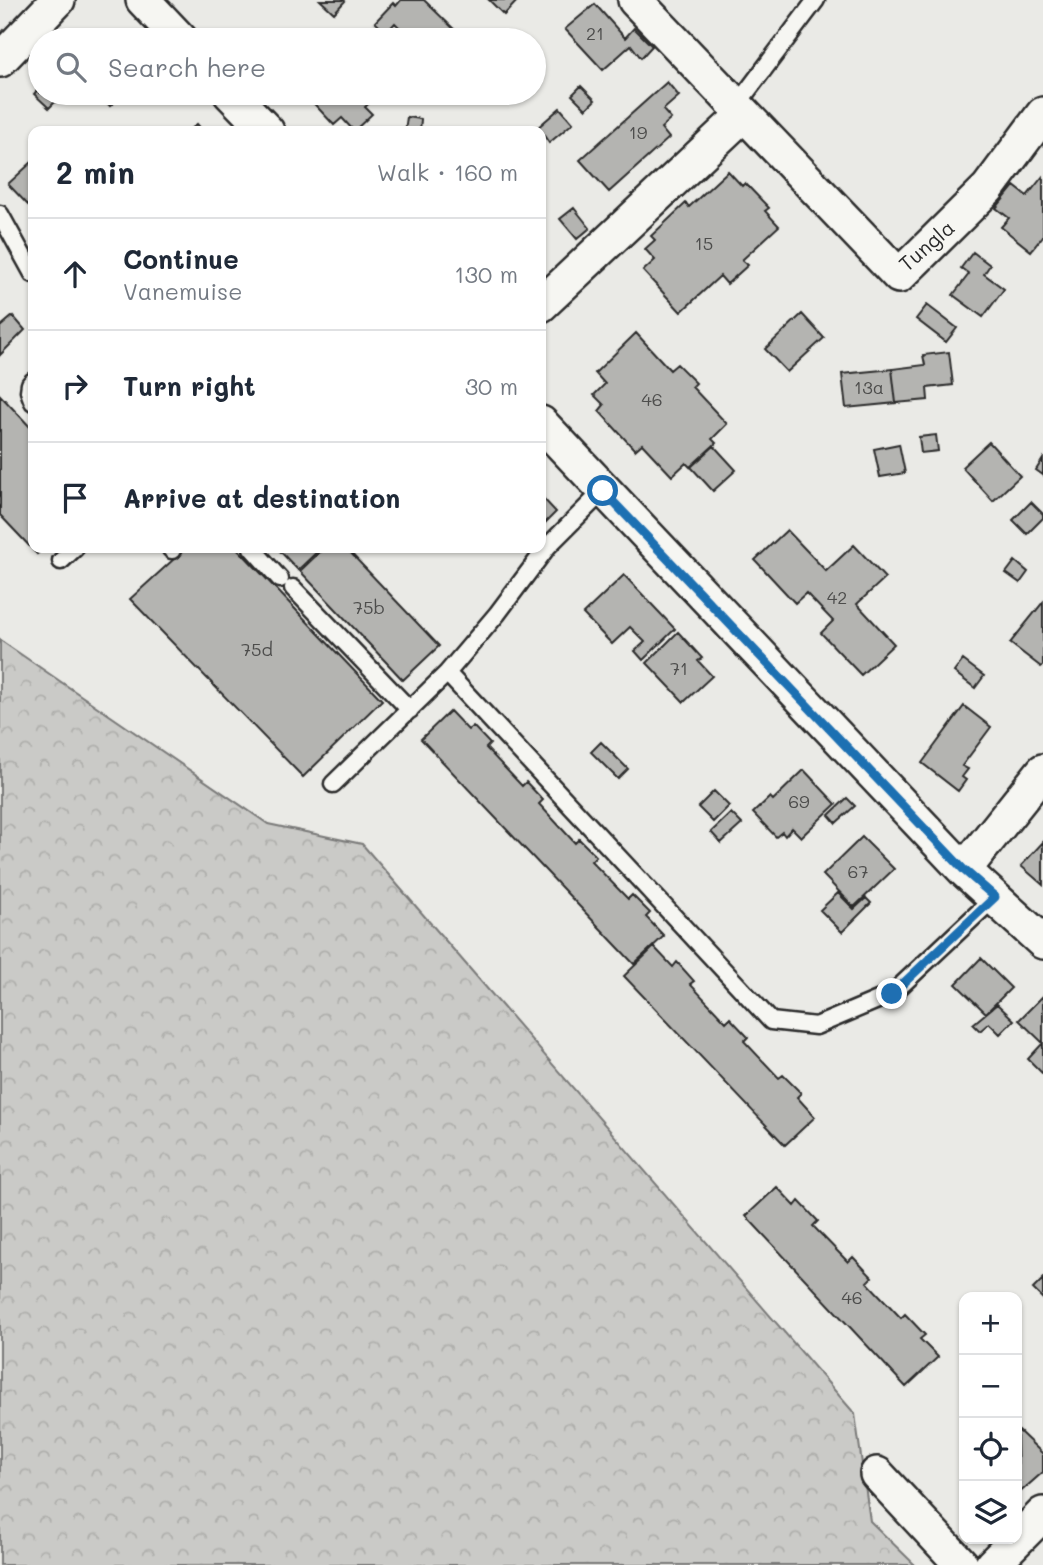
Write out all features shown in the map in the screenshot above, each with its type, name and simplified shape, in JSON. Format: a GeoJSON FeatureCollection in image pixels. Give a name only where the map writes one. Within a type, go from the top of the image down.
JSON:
{"type":"FeatureCollection","features":[{"type":"Feature","properties":{"kind":"street"},"geometry":{"type":"LineString","coordinates":[[31,28],[58,0]]}},
{"type":"Feature","properties":{"kind":"street"},"geometry":{"type":"LineString","coordinates":[[143,0],[170,28]]}},
{"type":"Feature","properties":{"kind":"street","name":"Tungla"},"geometry":{"type":"LineString","coordinates":[[635,0],[899,276],[988,188],[1043,114]]}},
{"type":"Feature","properties":{"kind":"street"},"geometry":{"type":"LineString","coordinates":[[0,60],[28,31]]}},
{"type":"Feature","properties":{"kind":"street"},"geometry":{"type":"LineString","coordinates":[[242,105],[262,126]]}},
{"type":"Feature","properties":{"kind":"street"},"geometry":{"type":"LineString","coordinates":[[546,300],[740,110]]}},
{"type":"Feature","properties":{"kind":"street"},"geometry":{"type":"LineString","coordinates":[[546,428],[964,870],[1043,942]]}},
{"type":"Feature","properties":{"kind":"street"},"geometry":{"type":"LineString","coordinates":[[964,870],[1043,771]]}},
{"type":"Feature","properties":{"kind":"street"},"geometry":{"type":"LineString","coordinates":[[877,1474],[962,1565]]}},
{"type":"Feature","properties":{"kind":"street"},"geometry":{"type":"LineString","coordinates":[[992,1565],[1043,1514]]}},
{"type":"Feature","properties":{"kind":"lane"},"geometry":{"type":"LineString","coordinates":[[740,110],[816,0]]}},
{"type":"Feature","properties":{"kind":"lane"},"geometry":{"type":"LineString","coordinates":[[0,214],[28,265]]}},
{"type":"Feature","properties":{"kind":"lane"},"geometry":{"type":"LineString","coordinates":[[546,549],[603,491]]}},
{"type":"Feature","properties":{"kind":"lane"},"geometry":{"type":"LineString","coordinates":[[61,561],[70,553]]}},
{"type":"Feature","properties":{"kind":"lane"},"geometry":{"type":"LineString","coordinates":[[257,553],[410,710]]}},
{"type":"Feature","properties":{"kind":"lane"},"geometry":{"type":"LineString","coordinates":[[333,784],[447,673],[497,614],[543,553]]}},
{"type":"Feature","properties":{"kind":"lane"},"geometry":{"type":"LineString","coordinates":[[447,673],[771,1021],[816,1026],[892,994],[995,897]]}},
{"type":"Feature","properties":{"kind":"green space"},"geometry":{"type":"Polygon","coordinates":[[[0,640],[268,824],[362,844],[855,1414],[870,1521],[915,1565],[0,1565],[0,640]]]}},
{"type":"Feature","properties":{"kind":"building"},"geometry":{"type":"Polygon","coordinates":[[[320,0],[344,0],[345,1],[334,13],[320,0]]]}},
{"type":"Feature","properties":{"kind":"building"},"geometry":{"type":"Polygon","coordinates":[[[401,0],[424,0],[453,28],[400,28],[395,23],[390,28],[381,28],[375,22],[393,3],[396,6],[401,0]]]}},
{"type":"Feature","properties":{"kind":"building"},"geometry":{"type":"Polygon","coordinates":[[[489,0],[518,0],[504,15],[489,0]]]}},
{"type":"Feature","properties":{"kind":"building"},"geometry":{"type":"Polygon","coordinates":[[[595,4],[625,38],[634,28],[652,46],[641,58],[631,45],[603,70],[565,29],[595,4]]]}},
{"type":"Feature","properties":{"kind":"building"},"geometry":{"type":"Polygon","coordinates":[[[667,82],[679,96],[663,110],[671,119],[661,128],[669,138],[609,192],[580,160],[667,82]]]}},
{"type":"Feature","properties":{"kind":"building"},"geometry":{"type":"Polygon","coordinates":[[[581,86],[595,100],[586,109],[572,95],[581,86]]]}},
{"type":"Feature","properties":{"kind":"building"},"geometry":{"type":"Polygon","coordinates":[[[315,105],[367,105],[365,107],[372,114],[359,126],[349,126],[342,118],[334,125],[315,105]]]}},
{"type":"Feature","properties":{"kind":"building"},"geometry":{"type":"Polygon","coordinates":[[[560,108],[573,123],[549,143],[546,138],[546,126],[539,126],[560,108]]]}},
{"type":"Feature","properties":{"kind":"building"},"geometry":{"type":"Polygon","coordinates":[[[407,117],[421,119],[420,126],[406,126],[407,117]]]}},
{"type":"Feature","properties":{"kind":"building"},"geometry":{"type":"Polygon","coordinates":[[[28,166],[28,205],[8,184],[28,166]]]}},
{"type":"Feature","properties":{"kind":"building"},"geometry":{"type":"Polygon","coordinates":[[[728,171],[742,186],[745,183],[769,208],[765,211],[779,226],[742,260],[748,265],[727,284],[720,276],[681,312],[643,271],[655,260],[645,249],[655,240],[651,236],[686,203],[689,207],[728,171]]]}},
{"type":"Feature","properties":{"kind":"building"},"geometry":{"type":"Polygon","coordinates":[[[1043,176],[1043,236],[1031,251],[1001,227],[1009,218],[996,208],[1014,186],[1027,196],[1043,176]]]}},
{"type":"Feature","properties":{"kind":"building"},"geometry":{"type":"Polygon","coordinates":[[[574,208],[590,228],[577,239],[560,219],[574,208]]]}},
{"type":"Feature","properties":{"kind":"building"},"geometry":{"type":"Polygon","coordinates":[[[973,252],[990,265],[984,274],[1004,289],[983,317],[953,295],[969,274],[961,268],[973,252]]]}},
{"type":"Feature","properties":{"kind":"building"},"geometry":{"type":"Polygon","coordinates":[[[927,305],[957,328],[946,342],[916,319],[927,305]]]}},
{"type":"Feature","properties":{"kind":"building"},"geometry":{"type":"Polygon","coordinates":[[[802,314],[824,338],[787,372],[765,349],[802,314]]]}},
{"type":"Feature","properties":{"kind":"building"},"geometry":{"type":"Polygon","coordinates":[[[13,316],[25,330],[0,355],[0,327],[13,316]]]}},
{"type":"Feature","properties":{"kind":"building"},"geometry":{"type":"Polygon","coordinates":[[[636,333],[670,370],[677,364],[696,383],[692,387],[727,424],[712,439],[716,443],[713,446],[690,467],[686,463],[672,476],[642,444],[635,450],[599,411],[604,405],[594,395],[605,384],[595,373],[636,333]]]}},
{"type":"Feature","properties":{"kind":"building"},"geometry":{"type":"Polygon","coordinates":[[[949,352],[953,385],[927,388],[928,400],[896,403],[892,369],[925,365],[923,355],[949,352]]]}},
{"type":"Feature","properties":{"kind":"building"},"geometry":{"type":"Polygon","coordinates":[[[892,369],[896,403],[846,408],[842,374],[892,369]]]}},
{"type":"Feature","properties":{"kind":"building"},"geometry":{"type":"Polygon","coordinates":[[[0,395],[28,425],[28,545],[0,515],[0,395]]]}},
{"type":"Feature","properties":{"kind":"building"},"geometry":{"type":"Polygon","coordinates":[[[936,435],[938,451],[921,453],[919,437],[936,435]]]}},
{"type":"Feature","properties":{"kind":"building"},"geometry":{"type":"Polygon","coordinates":[[[989,442],[1020,476],[993,501],[962,467],[989,442]]]}},
{"type":"Feature","properties":{"kind":"building"},"geometry":{"type":"Polygon","coordinates":[[[899,444],[905,473],[880,477],[874,449],[899,444]]]}},
{"type":"Feature","properties":{"kind":"building"},"geometry":{"type":"Polygon","coordinates":[[[714,446],[736,470],[713,491],[691,467],[714,446]]]}},
{"type":"Feature","properties":{"kind":"building"},"geometry":{"type":"Polygon","coordinates":[[[1043,459],[1043,475],[1036,470],[1043,459]]]}},
{"type":"Feature","properties":{"kind":"building"},"geometry":{"type":"Polygon","coordinates":[[[546,501],[556,512],[546,522],[546,501]]]}},
{"type":"Feature","properties":{"kind":"building"},"geometry":{"type":"Polygon","coordinates":[[[1031,502],[1043,514],[1043,518],[1027,534],[1013,520],[1031,502]]]}},
{"type":"Feature","properties":{"kind":"building"},"geometry":{"type":"Polygon","coordinates":[[[787,530],[826,571],[854,545],[885,578],[857,604],[894,644],[861,675],[821,633],[833,621],[806,593],[795,603],[755,560],[787,530]]]}},
{"type":"Feature","properties":{"kind":"building"},"geometry":{"type":"Polygon","coordinates":[[[181,553],[242,553],[382,700],[303,777],[130,599],[181,553]]]}},
{"type":"Feature","properties":{"kind":"building"},"geometry":{"type":"Polygon","coordinates":[[[282,553],[316,553],[298,570],[282,553]]]}},
{"type":"Feature","properties":{"kind":"building"},"geometry":{"type":"Polygon","coordinates":[[[319,553],[351,553],[439,646],[403,680],[300,571],[319,553]]]}},
{"type":"Feature","properties":{"kind":"building"},"geometry":{"type":"Polygon","coordinates":[[[1015,561],[1028,572],[1020,583],[1006,573],[1015,561]]]}},
{"type":"Feature","properties":{"kind":"building"},"geometry":{"type":"Polygon","coordinates":[[[624,575],[675,629],[643,660],[635,651],[645,642],[630,627],[612,644],[583,614],[624,575]]]}},
{"type":"Feature","properties":{"kind":"building"},"geometry":{"type":"Polygon","coordinates":[[[1043,602],[1043,665],[1041,667],[1010,643],[1043,602]]]}},
{"type":"Feature","properties":{"kind":"building"},"geometry":{"type":"Polygon","coordinates":[[[678,632],[702,658],[698,661],[712,676],[684,702],[647,663],[678,632]]]}},
{"type":"Feature","properties":{"kind":"building"},"geometry":{"type":"Polygon","coordinates":[[[963,660],[984,676],[975,688],[954,672],[963,660]]]}},
{"type":"Feature","properties":{"kind":"building"},"geometry":{"type":"Polygon","coordinates":[[[964,706],[991,727],[962,766],[968,769],[962,777],[966,780],[958,791],[922,763],[964,706]]]}},
{"type":"Feature","properties":{"kind":"building"},"geometry":{"type":"Polygon","coordinates":[[[450,711],[468,730],[473,726],[490,744],[486,748],[522,786],[526,782],[543,800],[539,804],[575,843],[579,839],[596,856],[591,861],[628,899],[632,895],[650,913],[646,917],[664,936],[634,964],[421,739],[450,711]]]}},
{"type":"Feature","properties":{"kind":"building"},"geometry":{"type":"Polygon","coordinates":[[[601,742],[628,769],[618,779],[591,752],[601,742]]]}},
{"type":"Feature","properties":{"kind":"building"},"geometry":{"type":"Polygon","coordinates":[[[804,770],[836,804],[801,837],[792,828],[785,836],[782,832],[776,837],[753,813],[770,797],[773,800],[804,770]]]}},
{"type":"Feature","properties":{"kind":"building"},"geometry":{"type":"Polygon","coordinates":[[[714,791],[729,806],[713,822],[698,807],[714,791]]]}},
{"type":"Feature","properties":{"kind":"building"},"geometry":{"type":"Polygon","coordinates":[[[847,798],[855,806],[836,823],[829,815],[847,798]]]}},
{"type":"Feature","properties":{"kind":"building"},"geometry":{"type":"Polygon","coordinates":[[[731,813],[742,824],[721,843],[711,832],[731,813]]]}},
{"type":"Feature","properties":{"kind":"building"},"geometry":{"type":"Polygon","coordinates":[[[862,837],[894,869],[854,907],[823,875],[862,837]]]}},
{"type":"Feature","properties":{"kind":"building"},"geometry":{"type":"Polygon","coordinates":[[[1043,842],[1043,885],[1021,866],[1043,842]]]}},
{"type":"Feature","properties":{"kind":"building"},"geometry":{"type":"Polygon","coordinates":[[[838,893],[854,909],[866,898],[871,903],[842,932],[820,910],[838,893]]]}},
{"type":"Feature","properties":{"kind":"building"},"geometry":{"type":"Polygon","coordinates":[[[654,947],[673,967],[677,962],[694,981],[690,984],[726,1022],[730,1018],[748,1037],[744,1041],[779,1078],[783,1075],[801,1093],[797,1097],[815,1117],[785,1145],[624,976],[654,947]]]}},
{"type":"Feature","properties":{"kind":"building"},"geometry":{"type":"Polygon","coordinates":[[[981,958],[1011,988],[986,1013],[956,984],[981,958]]]}},
{"type":"Feature","properties":{"kind":"building"},"geometry":{"type":"Polygon","coordinates":[[[1043,996],[1043,1043],[1019,1020],[1043,996]]]}},
{"type":"Feature","properties":{"kind":"building"},"geometry":{"type":"Polygon","coordinates":[[[997,1004],[1014,1020],[1000,1034],[989,1023],[980,1031],[973,1024],[997,1004]]]}},
{"type":"Feature","properties":{"kind":"building"},"geometry":{"type":"Polygon","coordinates":[[[1043,1043],[1043,1074],[1028,1059],[1043,1043]]]}},
{"type":"Feature","properties":{"kind":"building"},"geometry":{"type":"Polygon","coordinates":[[[777,1187],[795,1206],[799,1201],[818,1221],[813,1226],[848,1262],[853,1257],[872,1277],[867,1282],[901,1318],[905,1314],[925,1335],[920,1339],[938,1357],[906,1387],[746,1216],[777,1187]]]}},
{"type":"Feature","properties":{"kind":"building"},"geometry":{"type":"Polygon","coordinates":[[[1043,1279],[1043,1299],[1033,1289],[1043,1279]]]}},
{"type":"Feature","properties":{"kind":"building"},"geometry":{"type":"Polygon","coordinates":[[[1022,1434],[1043,1454],[1043,1472],[1022,1490],[1022,1434]]]}},
{"type":"Feature","properties":{"kind":"route"},"geometry":{"type":"LineString","coordinates":[[603,491],[964,870],[995,897],[892,994]]}}]}
